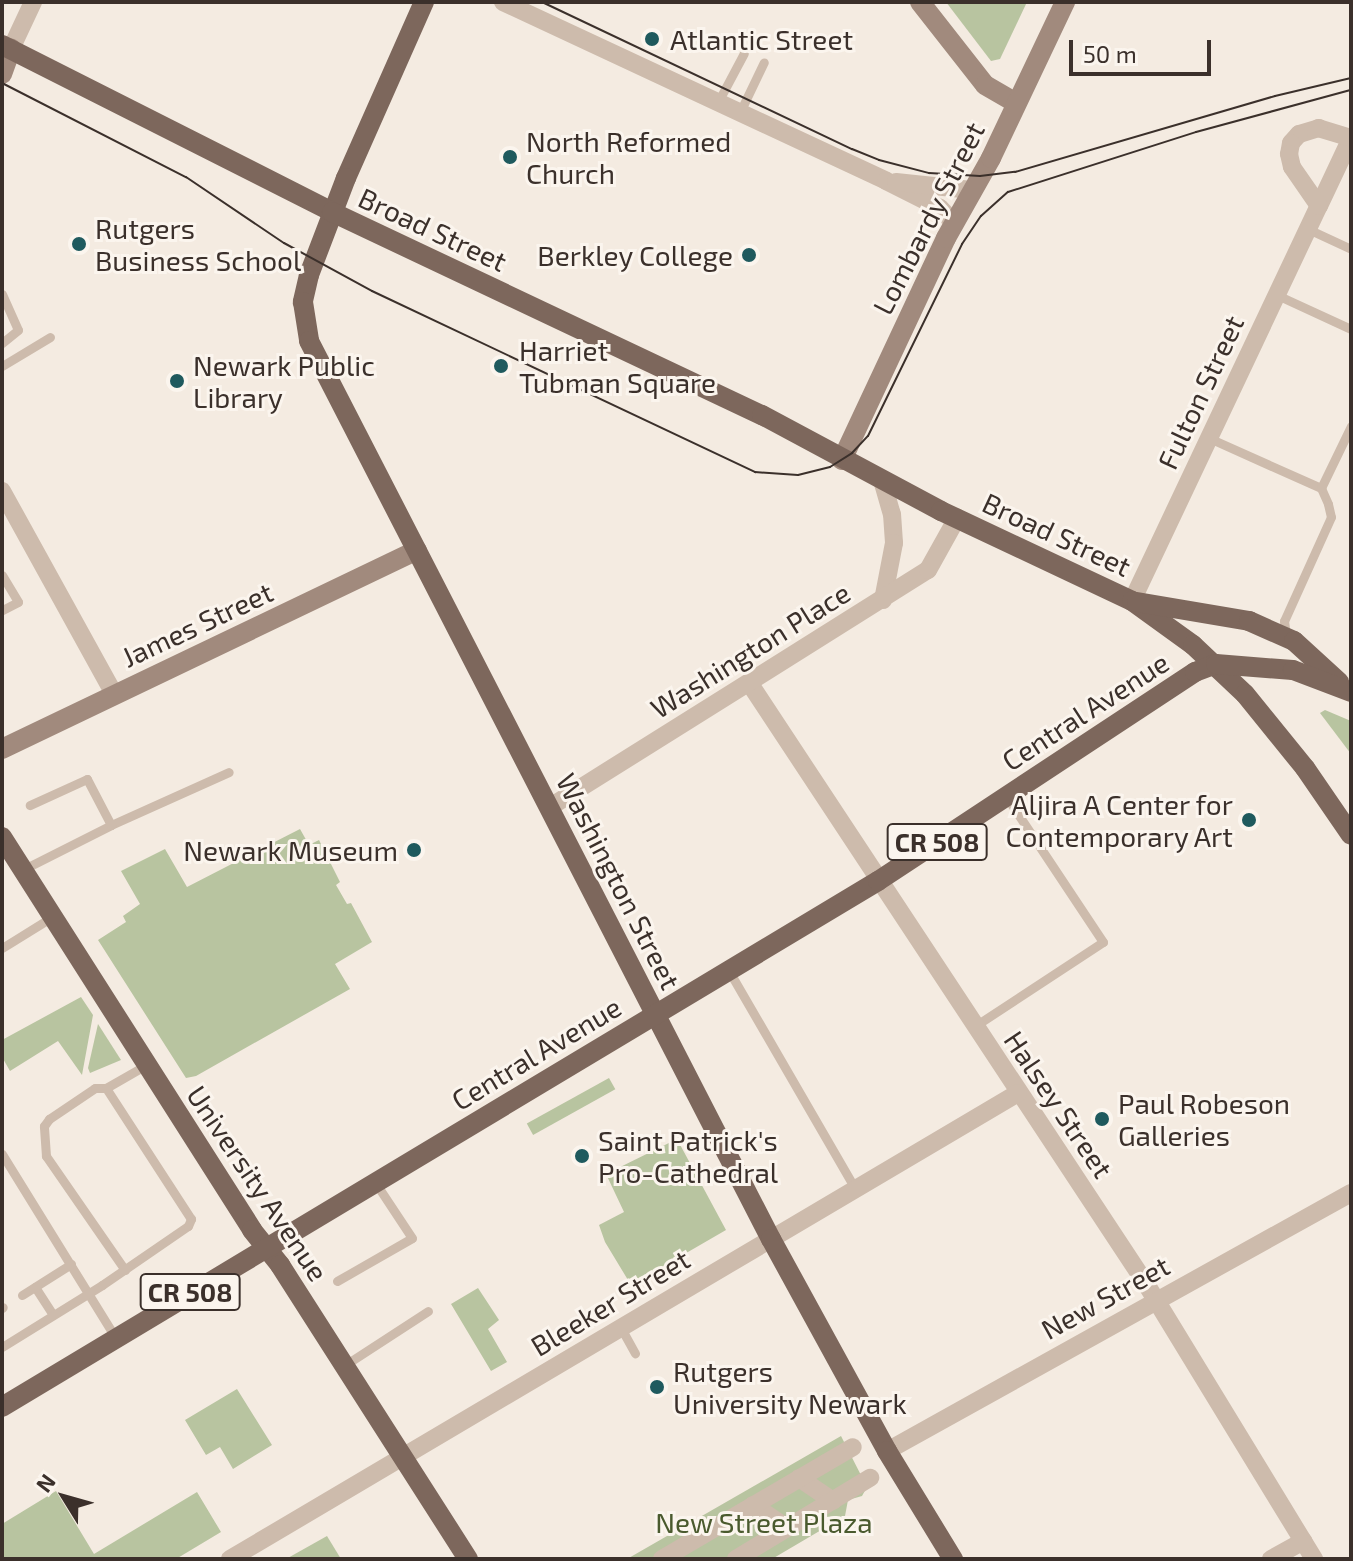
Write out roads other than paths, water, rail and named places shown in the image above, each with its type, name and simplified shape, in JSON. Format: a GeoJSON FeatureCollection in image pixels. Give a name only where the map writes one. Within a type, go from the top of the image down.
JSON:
{"type":"FeatureCollection","features":[{"type":"Feature","properties":{"kind":"main road","name":"Washington Street"},"geometry":{"type":"LineString","coordinates":[[424,2],[332,212],[306,284],[304,323],[318,360],[771,1239],[887,1451],[953,1559]]}},
{"type":"Feature","properties":{"kind":"main road","name":"Broad Street"},"geometry":{"type":"LineString","coordinates":[[7,47],[332,212],[762,415],[842,460],[957,518],[1132,601]]}},
{"type":"Feature","properties":{"kind":"main road"},"geometry":{"type":"LineString","coordinates":[[1132,601],[1249,621],[1286,636],[1350,691]]}},
{"type":"Feature","properties":{"kind":"main road"},"geometry":{"type":"LineString","coordinates":[[1132,601],[1216,664],[1275,729],[1351,835]]}},
{"type":"Feature","properties":{"kind":"main road","name":"CR 508"},"geometry":{"type":"LineString","coordinates":[[1216,664],[1293,670],[1350,691]]}},
{"type":"Feature","properties":{"kind":"main road","name":"Central Avenue"},"geometry":{"type":"LineString","coordinates":[[2,1407],[878,881],[1176,683],[1216,664]]}},
{"type":"Feature","properties":{"kind":"main road","name":"University Avenue"},"geometry":{"type":"LineString","coordinates":[[2,837],[146,1065],[345,1365],[468,1559]]}},
{"type":"Feature","properties":{"kind":"street"},"geometry":{"type":"LineString","coordinates":[[2,74],[7,47],[33,2]]}},
{"type":"Feature","properties":{"kind":"street"},"geometry":{"type":"LineString","coordinates":[[503,2],[886,181],[940,208],[954,223]]}},
{"type":"Feature","properties":{"kind":"street"},"geometry":{"type":"LineString","coordinates":[[920,2],[985,85],[1016,103]]}},
{"type":"Feature","properties":{"kind":"street","name":"Lombardy Street"},"geometry":{"type":"LineString","coordinates":[[842,460],[954,223],[1065,2]]}},
{"type":"Feature","properties":{"kind":"street","name":"Fulton Street"},"geometry":{"type":"LineString","coordinates":[[1132,601],[1277,295],[1308,229],[1319,206],[1351,138],[1319,128],[1299,134],[1291,143],[1292,167],[1319,206]]}},
{"type":"Feature","properties":{"kind":"street"},"geometry":{"type":"LineString","coordinates":[[886,181],[972,190]]}},
{"type":"Feature","properties":{"kind":"street"},"geometry":{"type":"LineString","coordinates":[[882,480],[892,514],[894,543],[883,600]]}},
{"type":"Feature","properties":{"kind":"street"},"geometry":{"type":"LineString","coordinates":[[3,494],[114,694]]}},
{"type":"Feature","properties":{"kind":"street","name":"Washington Place"},"geometry":{"type":"LineString","coordinates":[[550,807],[928,570],[957,518]]}},
{"type":"Feature","properties":{"kind":"street","name":"James Street"},"geometry":{"type":"LineString","coordinates":[[2,749],[417,550]]}},
{"type":"Feature","properties":{"kind":"street","name":"Halsey Street"},"geometry":{"type":"LineString","coordinates":[[750,684],[1156,1300],[1314,1559]]}},
{"type":"Feature","properties":{"kind":"street","name":"Bleeker Street"},"geometry":{"type":"LineString","coordinates":[[230,1559],[1018,1093]]}},
{"type":"Feature","properties":{"kind":"street","name":"New Street"},"geometry":{"type":"LineString","coordinates":[[887,1451],[1351,1193]]}},
{"type":"Feature","properties":{"kind":"street"},"geometry":{"type":"LineString","coordinates":[[662,1559],[684,1554],[753,1505],[853,1447]]}},
{"type":"Feature","properties":{"kind":"street"},"geometry":{"type":"LineString","coordinates":[[799,1478],[833,1501]]}},
{"type":"Feature","properties":{"kind":"street"},"geometry":{"type":"LineString","coordinates":[[736,1559],[870,1478]]}},
{"type":"Feature","properties":{"kind":"street"},"geometry":{"type":"LineString","coordinates":[[753,1505],[787,1528]]}},
{"type":"Feature","properties":{"kind":"street"},"geometry":{"type":"LineString","coordinates":[[1271,1559],[1303,1541]]}},
{"type":"Feature","properties":{"kind":"lane"},"geometry":{"type":"LineString","coordinates":[[718,102],[744,53]]}},
{"type":"Feature","properties":{"kind":"lane"},"geometry":{"type":"LineString","coordinates":[[740,112],[764,62]]}},
{"type":"Feature","properties":{"kind":"lane"},"geometry":{"type":"LineString","coordinates":[[1308,229],[1351,249]]}},
{"type":"Feature","properties":{"kind":"lane"},"geometry":{"type":"LineString","coordinates":[[2,294],[18,330],[2,343]]}},
{"type":"Feature","properties":{"kind":"lane"},"geometry":{"type":"LineString","coordinates":[[1277,295],[1351,329]]}},
{"type":"Feature","properties":{"kind":"lane"},"geometry":{"type":"LineString","coordinates":[[2,366],[50,337]]}},
{"type":"Feature","properties":{"kind":"lane"},"geometry":{"type":"LineString","coordinates":[[1286,636],[1284,621],[1331,517],[1321,488],[1351,426]]}},
{"type":"Feature","properties":{"kind":"lane"},"geometry":{"type":"LineString","coordinates":[[1209,438],[1321,488]]}},
{"type":"Feature","properties":{"kind":"lane"},"geometry":{"type":"LineString","coordinates":[[2,575],[18,602],[2,610]]}},
{"type":"Feature","properties":{"kind":"lane"},"geometry":{"type":"LineString","coordinates":[[22,870],[111,825],[229,772]]}},
{"type":"Feature","properties":{"kind":"lane"},"geometry":{"type":"LineString","coordinates":[[30,805],[87,779],[111,825]]}},
{"type":"Feature","properties":{"kind":"lane"},"geometry":{"type":"LineString","coordinates":[[974,1027],[1103,942],[1006,796]]}},
{"type":"Feature","properties":{"kind":"lane"},"geometry":{"type":"LineString","coordinates":[[2,948],[52,917]]}},
{"type":"Feature","properties":{"kind":"lane"},"geometry":{"type":"LineString","coordinates":[[729,971],[856,1190]]}},
{"type":"Feature","properties":{"kind":"lane"},"geometry":{"type":"LineString","coordinates":[[125,1270],[44,1148],[44,1126],[49,1119],[95,1088],[106,1088],[146,1065]]}},
{"type":"Feature","properties":{"kind":"lane"},"geometry":{"type":"LineString","coordinates":[[2,1347],[125,1270],[188,1226],[191,1219],[106,1088]]}},
{"type":"Feature","properties":{"kind":"lane"},"geometry":{"type":"LineString","coordinates":[[2,1154],[115,1337]]}},
{"type":"Feature","properties":{"kind":"lane"},"geometry":{"type":"LineString","coordinates":[[337,1281],[412,1238],[375,1182]]}},
{"type":"Feature","properties":{"kind":"lane"},"geometry":{"type":"LineString","coordinates":[[22,1295],[71,1264]]}},
{"type":"Feature","properties":{"kind":"lane"},"geometry":{"type":"LineString","coordinates":[[35,1287],[53,1315]]}},
{"type":"Feature","properties":{"kind":"lane"},"geometry":{"type":"LineString","coordinates":[[345,1365],[428,1311]]}},
{"type":"Feature","properties":{"kind":"lane"},"geometry":{"type":"LineString","coordinates":[[621,1328],[635,1353]]}},
{"type":"Feature","properties":{"kind":"tram line"},"geometry":{"type":"LineString","coordinates":[[542,2],[852,149],[879,160],[929,173],[980,176],[1015,172],[1275,96],[1351,78]]}},
{"type":"Feature","properties":{"kind":"tram line"},"geometry":{"type":"LineString","coordinates":[[2,83],[186,177],[284,243],[372,291],[755,472],[798,475],[830,467],[852,453],[868,436],[962,244],[981,216],[1008,192],[1196,132],[1351,90]]}},
{"type":"Feature","properties":{"kind":"place","name":"Atlantic Street"},"geometry":{"type":"Point","coordinates":[652,39]}},
{"type":"Feature","properties":{"kind":"place","name":"North Reformed Church"},"geometry":{"type":"Point","coordinates":[510,157]}},
{"type":"Feature","properties":{"kind":"place","name":"Rutgers Business School"},"geometry":{"type":"Point","coordinates":[79,244]}},
{"type":"Feature","properties":{"kind":"place","name":"Berkley College"},"geometry":{"type":"Point","coordinates":[749,255]}},
{"type":"Feature","properties":{"kind":"place","name":"Harriet Tubman Square"},"geometry":{"type":"Point","coordinates":[501,366]}},
{"type":"Feature","properties":{"kind":"place","name":"Newark Public Library"},"geometry":{"type":"Point","coordinates":[177,381]}},
{"type":"Feature","properties":{"kind":"place","name":"Aljira A Center for Contemporary Art"},"geometry":{"type":"Point","coordinates":[1249,820]}},
{"type":"Feature","properties":{"kind":"place","name":"Newark Museum"},"geometry":{"type":"Point","coordinates":[414,850]}},
{"type":"Feature","properties":{"kind":"place","name":"Paul Robeson Galleries"},"geometry":{"type":"Point","coordinates":[1102,1119]}},
{"type":"Feature","properties":{"kind":"place","name":"Saint Patrick's Pro-Cathedral"},"geometry":{"type":"Point","coordinates":[582,1156]}},
{"type":"Feature","properties":{"kind":"place","name":"Rutgers University Newark"},"geometry":{"type":"Point","coordinates":[657,1387]}},
{"type":"Feature","properties":{"kind":"park label","name":"New Street Plaza"},"geometry":{"type":"Point","coordinates":[764,1522]}}]}
